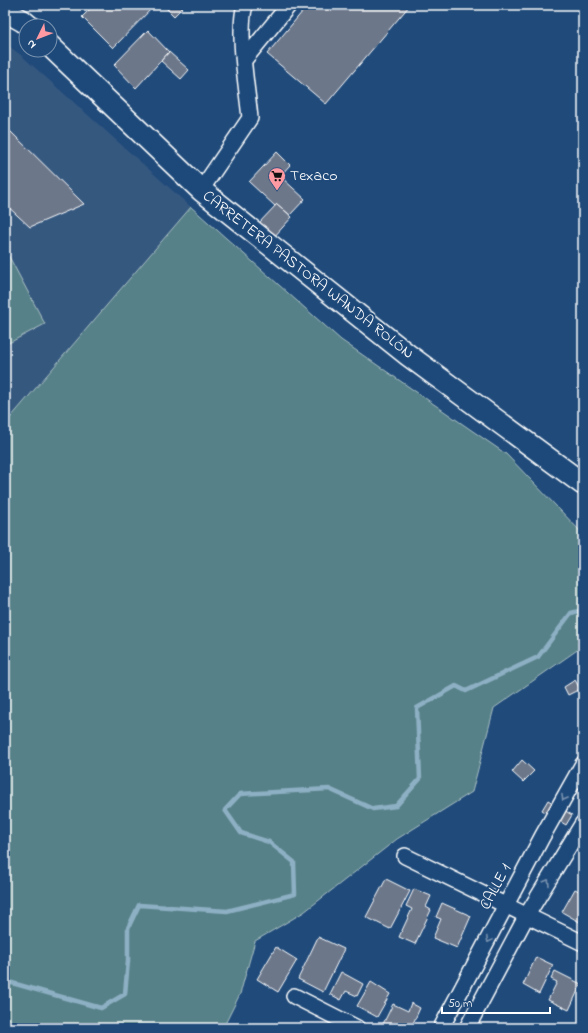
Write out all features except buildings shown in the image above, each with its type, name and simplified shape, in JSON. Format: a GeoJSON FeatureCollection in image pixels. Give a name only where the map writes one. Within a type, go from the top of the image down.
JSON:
{"type":"FeatureCollection","features":[{"type":"Feature","properties":{"kind":"street"},"geometry":{"type":"LineString","coordinates":[[200,190],[250,118],[244,60],[243,14],[245,5]]}},
{"type":"Feature","properties":{"kind":"street"},"geometry":{"type":"LineString","coordinates":[[244,60],[289,5]]}},
{"type":"Feature","properties":{"kind":"street"},"geometry":{"type":"LineString","coordinates":[[5,11],[19,18]]}},
{"type":"Feature","properties":{"kind":"street","name":"CARRETERA PASTORA WANDA ROLÓN"},"geometry":{"type":"LineString","coordinates":[[58,54],[200,190],[408,355],[583,484]]}},
{"type":"Feature","properties":{"kind":"street","name":"CALLE 1"},"geometry":{"type":"LineString","coordinates":[[441,1028],[583,764]]}},
{"type":"Feature","properties":{"kind":"street"},"geometry":{"type":"LineString","coordinates":[[467,1028],[527,915],[583,823]]}},
{"type":"Feature","properties":{"kind":"street"},"geometry":{"type":"LineString","coordinates":[[405,856],[583,943]]}},
{"type":"Feature","properties":{"kind":"street"},"geometry":{"type":"LineString","coordinates":[[294,996],[356,1028]]}},
{"type":"Feature","properties":{"kind":"shaded area"},"geometry":{"type":"Polygon","coordinates":[[[5,43],[18,53],[18,58],[24,58],[191,207],[5,424],[5,43]]]}},
{"type":"Feature","properties":{"kind":"green space"},"geometry":{"type":"Polygon","coordinates":[[[191,207],[341,340],[506,454],[583,534],[583,646],[494,708],[472,792],[397,839],[304,912],[255,941],[240,994],[223,1028],[5,1028],[5,424],[191,207]]]}},
{"type":"Feature","properties":{"kind":"green space"},"geometry":{"type":"Polygon","coordinates":[[[5,249],[45,324],[5,345],[5,249]]]}},
{"type":"Feature","properties":{"kind":"waterway"},"geometry":{"type":"LineString","coordinates":[[5,981],[101,1008],[125,994],[128,961],[128,928],[139,905],[227,911],[295,894],[294,862],[269,842],[241,833],[225,810],[240,794],[329,789],[373,809],[396,806],[420,779],[417,708],[456,686],[466,691],[538,657],[571,613],[583,610]]}},
{"type":"Feature","properties":{"kind":"place","name":"Texaco"},"geometry":{"type":"Point","coordinates":[277,191]}}]}
